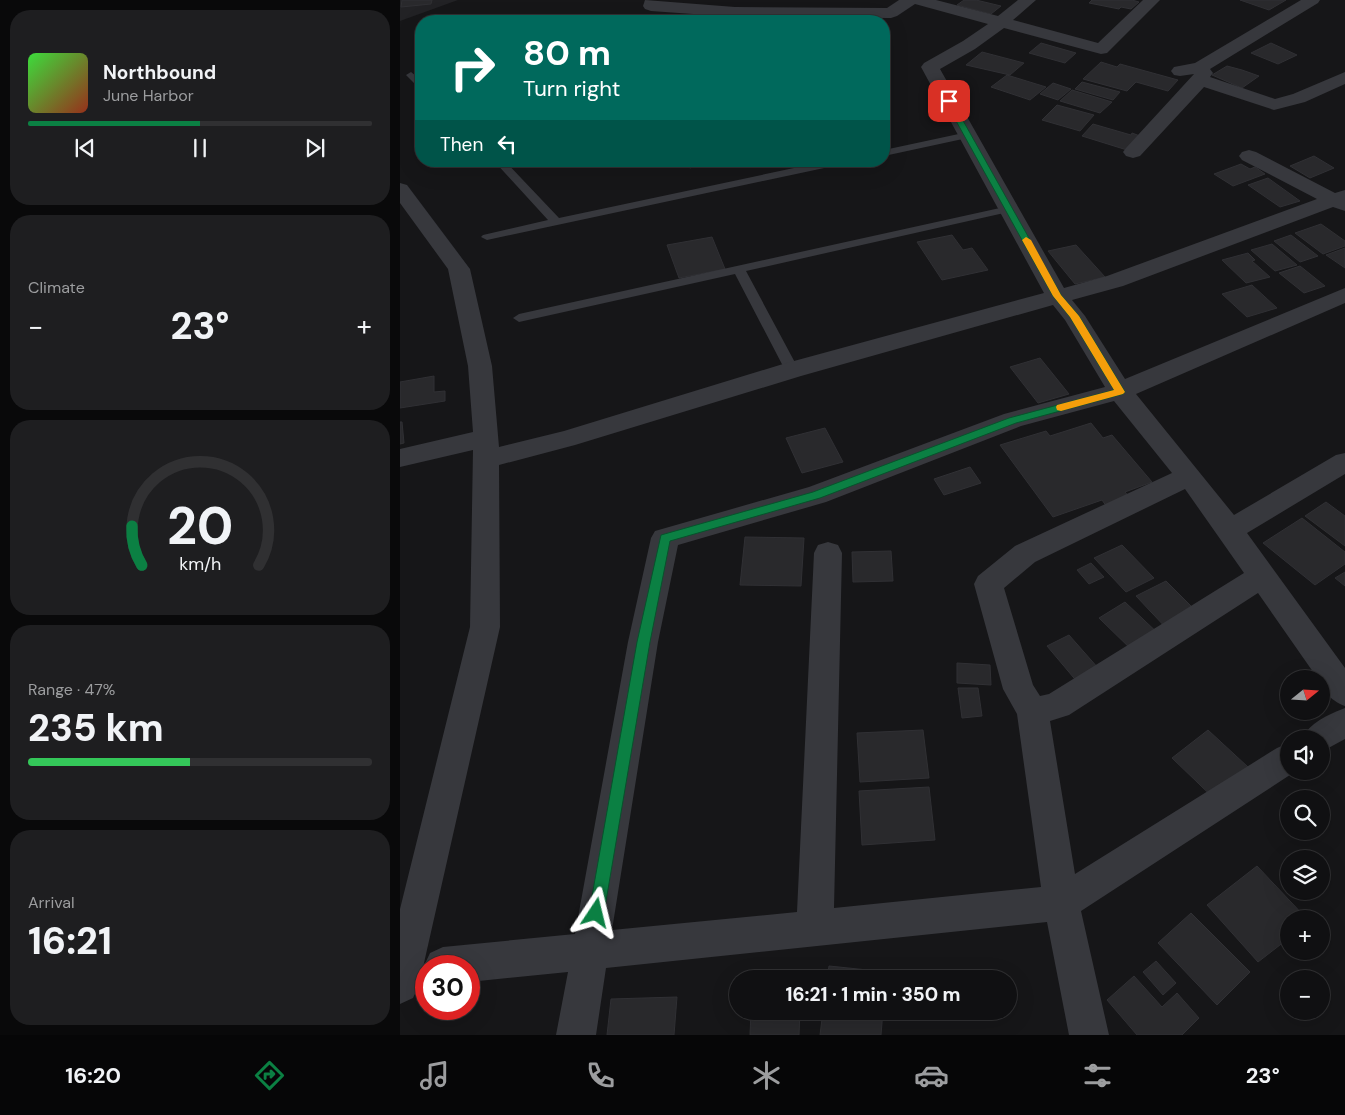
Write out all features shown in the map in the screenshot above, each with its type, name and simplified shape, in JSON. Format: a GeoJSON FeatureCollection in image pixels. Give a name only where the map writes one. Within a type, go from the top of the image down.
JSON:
{"type":"FeatureCollection","features":[{"type":"Feature","properties":{"kind":"street"},"geometry":{"type":"LineString","coordinates":[[653,0],[651,6],[735,12],[891,14],[910,0]]}},
{"type":"Feature","properties":{"kind":"street"},"geometry":{"type":"LineString","coordinates":[[918,0],[1001,24],[1101,49],[1152,0]]}},
{"type":"Feature","properties":{"kind":"street"},"geometry":{"type":"LineString","coordinates":[[1028,0],[1001,24],[960,52],[930,67],[1057,296],[1074,316],[1120,392],[1190,476],[1343,685]]}},
{"type":"Feature","properties":{"kind":"street"},"geometry":{"type":"LineString","coordinates":[[1133,152],[1200,74],[1312,0]]}},
{"type":"Feature","properties":{"kind":"street"},"geometry":{"type":"LineString","coordinates":[[1180,71],[1200,74],[1274,105],[1299,98],[1345,77]]}},
{"type":"Feature","properties":{"kind":"street"},"geometry":{"type":"LineString","coordinates":[[1249,156],[1342,201]]}},
{"type":"Feature","properties":{"kind":"street"},"geometry":{"type":"LineString","coordinates":[[400,189],[459,269],[480,366],[486,449],[485,627],[410,974]]}},
{"type":"Feature","properties":{"kind":"street"},"geometry":{"type":"LineString","coordinates":[[400,458],[566,439],[792,370],[1115,281],[1342,201]]}},
{"type":"Feature","properties":{"kind":"street"},"geometry":{"type":"LineString","coordinates":[[576,1035],[643,642],[665,538],[816,495],[1013,420],[1120,392],[1345,295]]}},
{"type":"Feature","properties":{"kind":"street"},"geometry":{"type":"LineString","coordinates":[[1230,530],[1345,462]]}},
{"type":"Feature","properties":{"kind":"street"},"geometry":{"type":"LineString","coordinates":[[1089,1035],[1061,903],[1034,712],[1018,689],[988,584],[1025,554],[1190,476]]}},
{"type":"Feature","properties":{"kind":"street"},"geometry":{"type":"LineString","coordinates":[[815,928],[828,553]]}},
{"type":"Feature","properties":{"kind":"street"},"geometry":{"type":"LineString","coordinates":[[1034,712],[1058,706],[1262,576]]}},
{"type":"Feature","properties":{"kind":"street"},"geometry":{"type":"LineString","coordinates":[[1330,731],[1345,722]]}},
{"type":"Feature","properties":{"kind":"street"},"geometry":{"type":"LineString","coordinates":[[480,962],[1061,903],[1280,764]]}},
{"type":"Feature","properties":{"kind":"lane"},"geometry":{"type":"LineString","coordinates":[[411,76],[415,79]]}},
{"type":"Feature","properties":{"kind":"lane"},"geometry":{"type":"LineString","coordinates":[[890,151],[968,135]]}},
{"type":"Feature","properties":{"kind":"lane"},"geometry":{"type":"LineString","coordinates":[[505,167],[556,222]]}},
{"type":"Feature","properties":{"kind":"lane"},"geometry":{"type":"LineString","coordinates":[[487,237],[815,167]]}},
{"type":"Feature","properties":{"kind":"lane"},"geometry":{"type":"LineString","coordinates":[[519,318],[1009,209]]}},
{"type":"Feature","properties":{"kind":"lane"},"geometry":{"type":"LineString","coordinates":[[739,270],[792,370]]}},
{"type":"Feature","properties":{"kind":"shaded area"},"geometry":{"type":"Polygon","coordinates":[[[400,0],[458,0],[415,15],[400,21],[400,0]]]}},
{"type":"Feature","properties":{"kind":"building"},"geometry":{"type":"Polygon","coordinates":[[[402,0],[432,0],[431,4],[401,7],[402,0]]]}},
{"type":"Feature","properties":{"kind":"building"},"geometry":{"type":"Polygon","coordinates":[[[964,0],[976,0],[1001,6],[991,14],[957,5],[964,0]]]}},
{"type":"Feature","properties":{"kind":"building"},"geometry":{"type":"Polygon","coordinates":[[[1092,0],[1132,0],[1139,2],[1131,9],[1121,7],[1119,9],[1089,3],[1092,0]]]}},
{"type":"Feature","properties":{"kind":"building"},"geometry":{"type":"Polygon","coordinates":[[[1240,0],[1286,0],[1269,10],[1240,0]]]}},
{"type":"Feature","properties":{"kind":"building"},"geometry":{"type":"Polygon","coordinates":[[[1041,43],[1076,53],[1065,63],[1029,53],[1041,43]]]}},
{"type":"Feature","properties":{"kind":"building"},"geometry":{"type":"Polygon","coordinates":[[[1271,43],[1297,55],[1278,64],[1251,53],[1271,43]]]}},
{"type":"Feature","properties":{"kind":"building"},"geometry":{"type":"Polygon","coordinates":[[[982,52],[1024,63],[1010,75],[966,65],[982,52]]]}},
{"type":"Feature","properties":{"kind":"building"},"geometry":{"type":"Polygon","coordinates":[[[1101,62],[1117,67],[1120,64],[1178,80],[1168,91],[1136,82],[1127,91],[1083,79],[1101,62]]]}},
{"type":"Feature","properties":{"kind":"building"},"geometry":{"type":"Polygon","coordinates":[[[1227,66],[1259,76],[1242,88],[1212,75],[1227,66]]]}},
{"type":"Feature","properties":{"kind":"building"},"geometry":{"type":"Polygon","coordinates":[[[1007,75],[1046,87],[1030,100],[991,87],[1007,75]]]}},
{"type":"Feature","properties":{"kind":"building"},"geometry":{"type":"Polygon","coordinates":[[[1082,82],[1120,92],[1113,100],[1075,89],[1082,82]]]}},
{"type":"Feature","properties":{"kind":"building"},"geometry":{"type":"Polygon","coordinates":[[[1053,83],[1071,89],[1058,100],[1040,94],[1053,83]]]}},
{"type":"Feature","properties":{"kind":"building"},"geometry":{"type":"Polygon","coordinates":[[[1072,90],[1112,102],[1100,113],[1060,101],[1072,90]]]}},
{"type":"Feature","properties":{"kind":"building"},"geometry":{"type":"Polygon","coordinates":[[[1057,105],[1094,115],[1080,131],[1042,120],[1057,105]]]}},
{"type":"Feature","properties":{"kind":"building"},"geometry":{"type":"Polygon","coordinates":[[[1093,124],[1140,136],[1127,150],[1082,136],[1093,124]]]}},
{"type":"Feature","properties":{"kind":"building"},"geometry":{"type":"Polygon","coordinates":[[[1314,156],[1334,168],[1310,178],[1290,166],[1314,156]]]}},
{"type":"Feature","properties":{"kind":"building"},"geometry":{"type":"Polygon","coordinates":[[[1241,164],[1250,169],[1255,167],[1265,174],[1233,186],[1214,174],[1241,164]]]}},
{"type":"Feature","properties":{"kind":"building"},"geometry":{"type":"Polygon","coordinates":[[[1268,178],[1300,201],[1280,207],[1248,185],[1268,178]]]}},
{"type":"Feature","properties":{"kind":"building"},"geometry":{"type":"Polygon","coordinates":[[[1321,224],[1345,241],[1345,246],[1323,254],[1295,233],[1321,224]]]}},
{"type":"Feature","properties":{"kind":"building"},"geometry":{"type":"Polygon","coordinates":[[[952,235],[963,250],[972,248],[988,270],[942,280],[917,242],[952,235]]]}},
{"type":"Feature","properties":{"kind":"building"},"geometry":{"type":"Polygon","coordinates":[[[1291,235],[1318,256],[1300,262],[1274,241],[1291,235]]]}},
{"type":"Feature","properties":{"kind":"building"},"geometry":{"type":"Polygon","coordinates":[[[712,237],[725,269],[679,278],[667,245],[712,237]]]}},
{"type":"Feature","properties":{"kind":"building"},"geometry":{"type":"Polygon","coordinates":[[[1272,244],[1297,265],[1275,271],[1251,250],[1272,244]]]}},
{"type":"Feature","properties":{"kind":"building"},"geometry":{"type":"Polygon","coordinates":[[[1076,245],[1105,277],[1075,284],[1048,251],[1076,245]]]}},
{"type":"Feature","properties":{"kind":"building"},"geometry":{"type":"Polygon","coordinates":[[[1345,248],[1345,268],[1326,255],[1345,248]]]}},
{"type":"Feature","properties":{"kind":"building"},"geometry":{"type":"Polygon","coordinates":[[[1248,253],[1255,260],[1252,261],[1270,277],[1246,283],[1222,260],[1248,253]]]}},
{"type":"Feature","properties":{"kind":"building"},"geometry":{"type":"Polygon","coordinates":[[[1300,266],[1325,286],[1304,293],[1279,273],[1300,266]]]}},
{"type":"Feature","properties":{"kind":"building"},"geometry":{"type":"Polygon","coordinates":[[[1252,285],[1277,308],[1247,317],[1222,294],[1252,285]]]}},
{"type":"Feature","properties":{"kind":"building"},"geometry":{"type":"Polygon","coordinates":[[[1040,358],[1069,394],[1038,403],[1010,367],[1040,358]]]}},
{"type":"Feature","properties":{"kind":"building"},"geometry":{"type":"Polygon","coordinates":[[[434,376],[434,392],[445,391],[445,401],[400,408],[400,382],[434,376]]]}},
{"type":"Feature","properties":{"kind":"building"},"geometry":{"type":"Polygon","coordinates":[[[400,422],[402,422],[404,443],[400,444],[400,422]]]}},
{"type":"Feature","properties":{"kind":"building"},"geometry":{"type":"Polygon","coordinates":[[[1091,423],[1103,438],[1112,435],[1152,482],[1125,492],[1131,499],[1107,507],[1102,500],[1053,517],[1000,445],[1046,431],[1050,436],[1091,423]]]}},
{"type":"Feature","properties":{"kind":"building"},"geometry":{"type":"Polygon","coordinates":[[[825,428],[843,462],[802,473],[786,438],[825,428]]]}},
{"type":"Feature","properties":{"kind":"building"},"geometry":{"type":"Polygon","coordinates":[[[970,467],[981,483],[944,495],[934,479],[970,467]]]}},
{"type":"Feature","properties":{"kind":"building"},"geometry":{"type":"Polygon","coordinates":[[[1326,502],[1345,516],[1345,546],[1305,516],[1326,502]]]}},
{"type":"Feature","properties":{"kind":"building"},"geometry":{"type":"Polygon","coordinates":[[[1302,518],[1345,552],[1345,564],[1315,585],[1263,543],[1302,518]]]}},
{"type":"Feature","properties":{"kind":"building"},"geometry":{"type":"Polygon","coordinates":[[[745,537],[804,538],[801,586],[740,585],[745,537]]]}},
{"type":"Feature","properties":{"kind":"building"},"geometry":{"type":"Polygon","coordinates":[[[1122,545],[1154,578],[1126,592],[1094,558],[1122,545]]]}},
{"type":"Feature","properties":{"kind":"building"},"geometry":{"type":"Polygon","coordinates":[[[891,551],[893,581],[853,582],[852,552],[891,551]]]}},
{"type":"Feature","properties":{"kind":"building"},"geometry":{"type":"Polygon","coordinates":[[[1091,563],[1104,577],[1089,584],[1077,570],[1091,563]]]}},
{"type":"Feature","properties":{"kind":"building"},"geometry":{"type":"Polygon","coordinates":[[[1345,572],[1345,586],[1335,578],[1345,572]]]}},
{"type":"Feature","properties":{"kind":"building"},"geometry":{"type":"Polygon","coordinates":[[[1166,581],[1198,613],[1168,630],[1136,596],[1166,581]]]}},
{"type":"Feature","properties":{"kind":"building"},"geometry":{"type":"Polygon","coordinates":[[[1125,602],[1163,638],[1137,655],[1099,618],[1125,602]]]}},
{"type":"Feature","properties":{"kind":"building"},"geometry":{"type":"Polygon","coordinates":[[[1069,635],[1106,677],[1084,690],[1047,646],[1069,635]]]}},
{"type":"Feature","properties":{"kind":"building"},"geometry":{"type":"Polygon","coordinates":[[[957,663],[990,665],[991,685],[957,683],[957,663]]]}},
{"type":"Feature","properties":{"kind":"building"},"geometry":{"type":"Polygon","coordinates":[[[958,688],[978,688],[982,716],[962,718],[958,688]]]}},
{"type":"Feature","properties":{"kind":"building"},"geometry":{"type":"Polygon","coordinates":[[[923,730],[929,778],[860,782],[857,733],[923,730]]]}},
{"type":"Feature","properties":{"kind":"building"},"geometry":{"type":"Polygon","coordinates":[[[1208,730],[1261,779],[1225,809],[1172,758],[1208,730]]]}},
{"type":"Feature","properties":{"kind":"building"},"geometry":{"type":"Polygon","coordinates":[[[929,787],[935,840],[862,845],[859,791],[929,787]]]}},
{"type":"Feature","properties":{"kind":"building"},"geometry":{"type":"Polygon","coordinates":[[[1257,866],[1280,890],[1280,900],[1289,900],[1299,910],[1280,910],[1280,945],[1258,962],[1207,905],[1257,866]]]}},
{"type":"Feature","properties":{"kind":"building"},"geometry":{"type":"Polygon","coordinates":[[[1191,913],[1250,972],[1217,1005],[1158,943],[1191,913]]]}},
{"type":"Feature","properties":{"kind":"building"},"geometry":{"type":"Polygon","coordinates":[[[1156,961],[1176,983],[1163,995],[1143,972],[1156,961]]]}},
{"type":"Feature","properties":{"kind":"building"},"geometry":{"type":"Polygon","coordinates":[[[829,966],[868,970],[828,970],[829,966]]]}},
{"type":"Feature","properties":{"kind":"building"},"geometry":{"type":"Polygon","coordinates":[[[1134,976],[1162,1007],[1177,993],[1199,1018],[1182,1035],[1137,1035],[1107,1000],[1134,976]]]}},
{"type":"Feature","properties":{"kind":"building"},"geometry":{"type":"Polygon","coordinates":[[[677,997],[674,1035],[607,1035],[611,999],[677,997]]]}},
{"type":"Feature","properties":{"kind":"building"},"geometry":{"type":"Polygon","coordinates":[[[751,1020],[800,1020],[799,1035],[750,1035],[751,1020]]]}},
{"type":"Feature","properties":{"kind":"building"},"geometry":{"type":"Polygon","coordinates":[[[822,1020],[882,1020],[881,1035],[820,1035],[822,1020]]]}},
{"type":"Feature","properties":{"kind":"slow traffic"},"geometry":{"type":"LineString","coordinates":[[1026,240],[1057,296],[1074,316],[1120,392],[1061,407]]}},
{"type":"Feature","properties":{"kind":"route"},"geometry":{"type":"LineString","coordinates":[[596,913],[643,642],[665,538],[686,534],[816,495],[1013,420],[1120,392],[1074,316],[1057,296],[949,101]]}}]}
